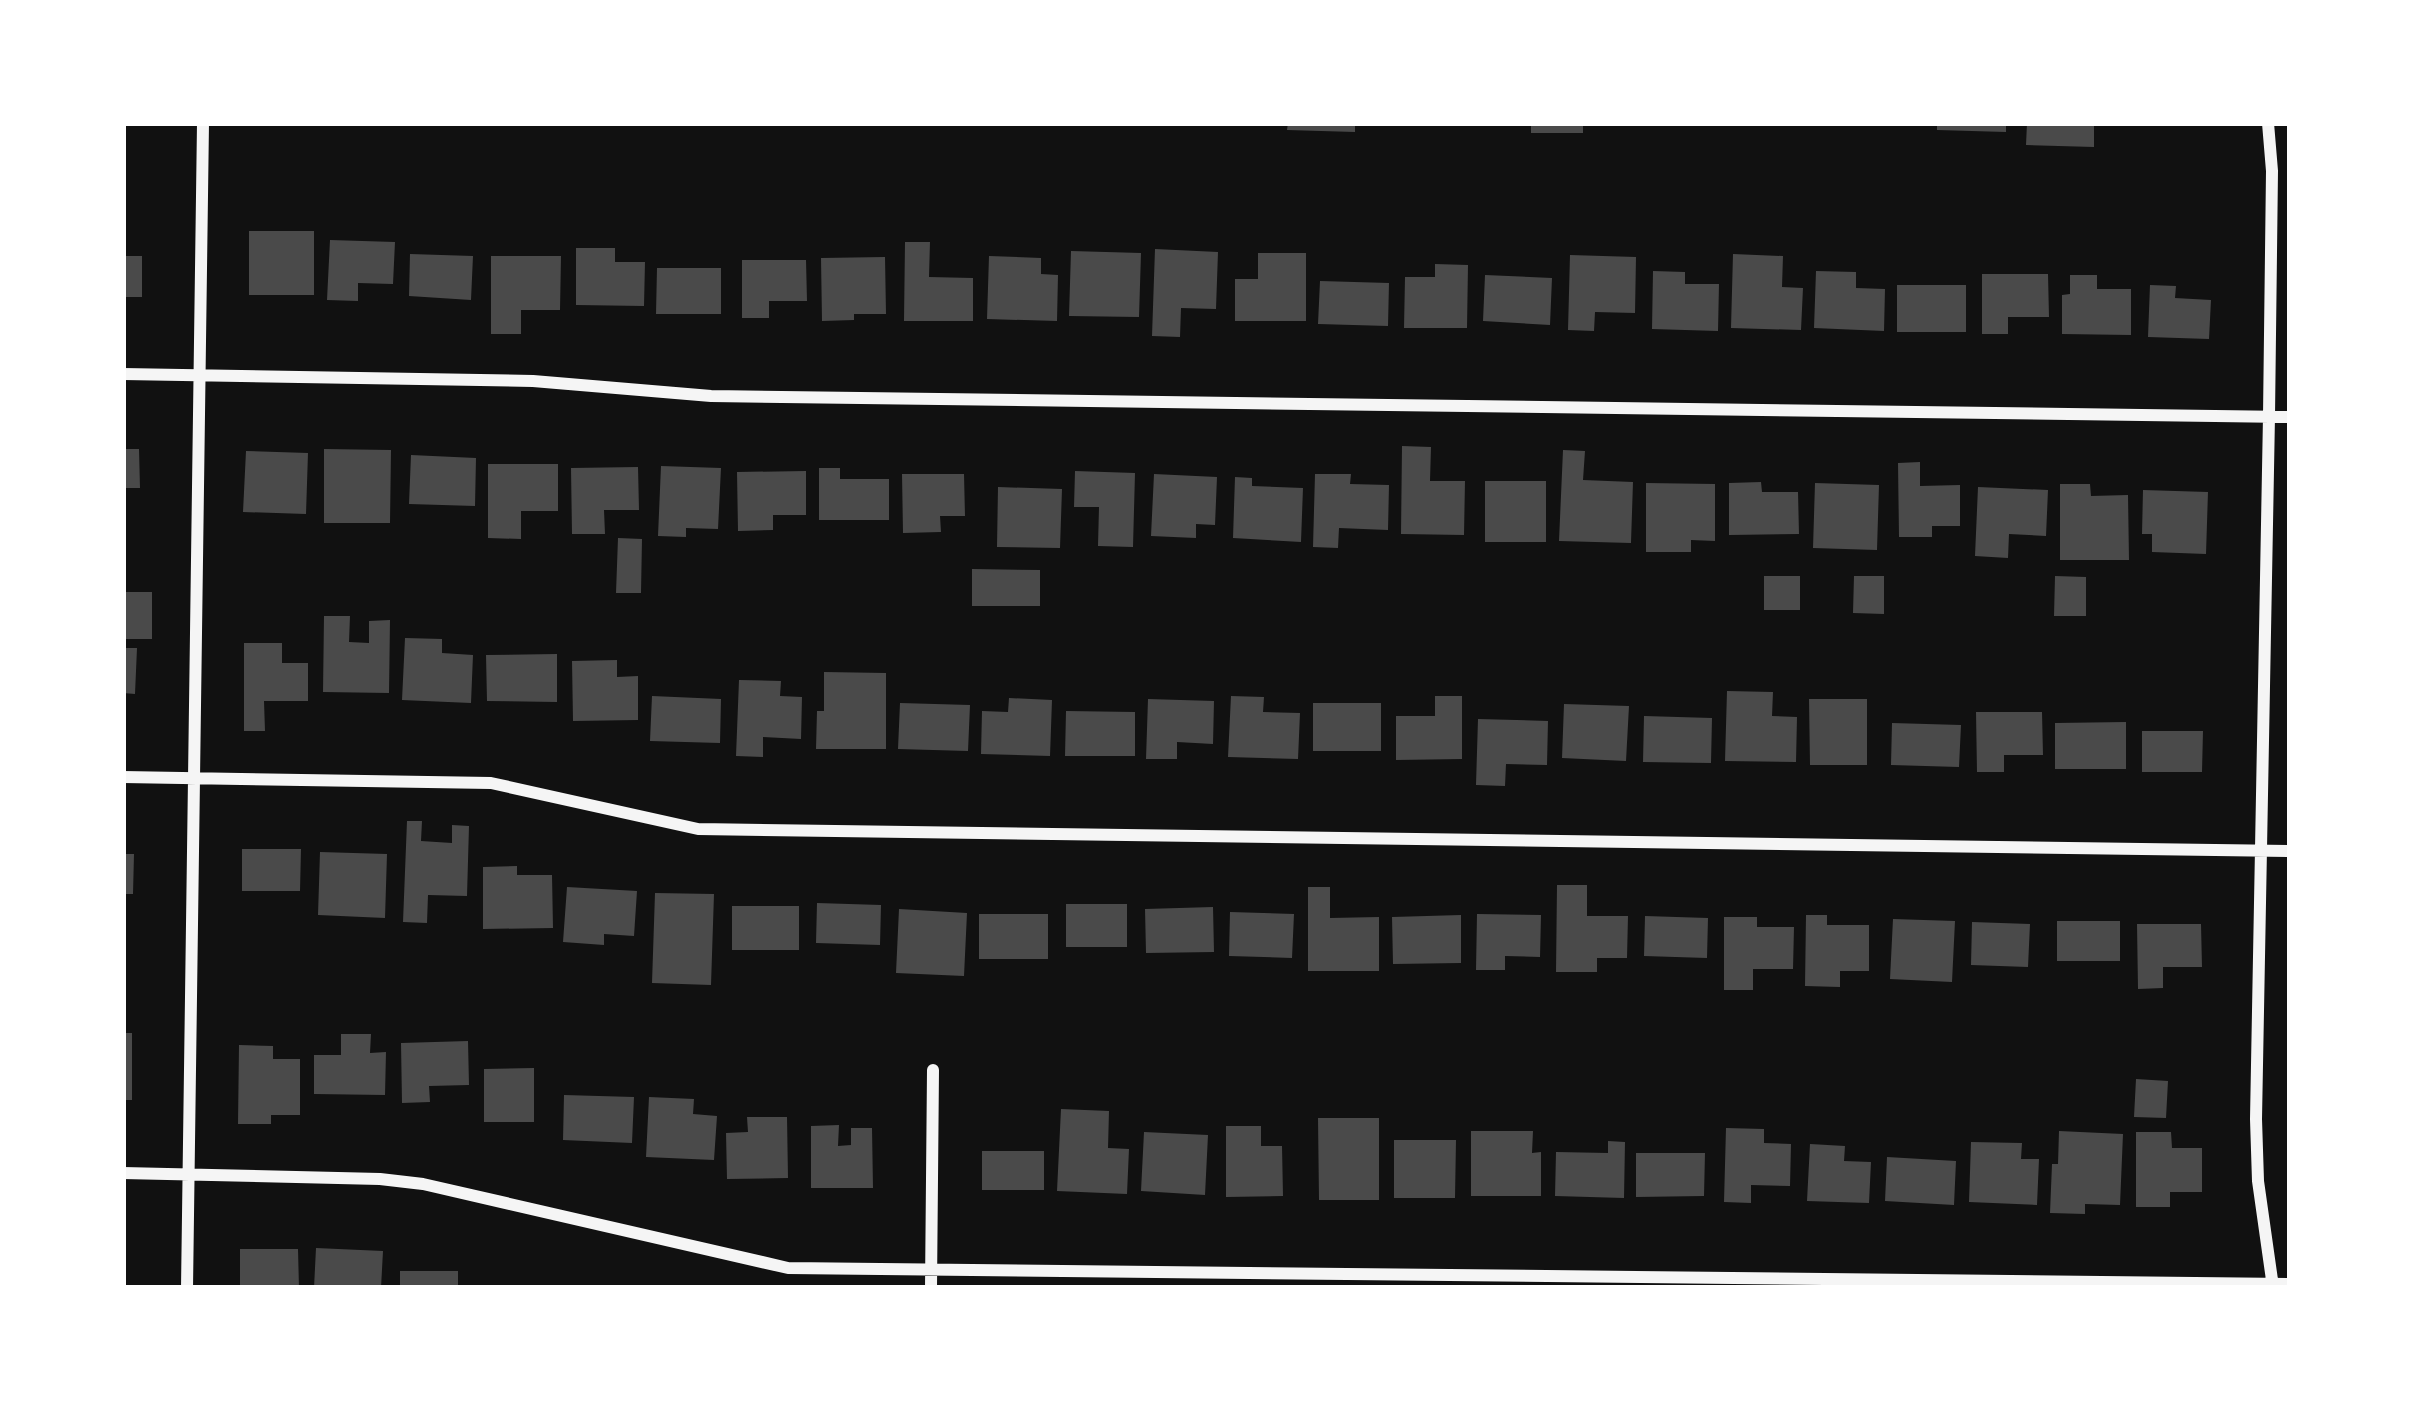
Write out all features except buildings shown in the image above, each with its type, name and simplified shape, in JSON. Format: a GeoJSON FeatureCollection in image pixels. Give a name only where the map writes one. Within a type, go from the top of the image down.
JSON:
{"type":"FeatureCollection","features":[{"type":"Feature","properties":{"kind":"street"},"geometry":{"type":"LineString","coordinates":[[187,1288],[203,123]]}},
{"type":"Feature","properties":{"kind":"street"},"geometry":{"type":"LineString","coordinates":[[2268,123],[2272,171],[2264,850],[2256,1119],[2260,1201],[2272,1286]]}},
{"type":"Feature","properties":{"kind":"street"},"geometry":{"type":"LineString","coordinates":[[123,374],[533,381],[711,396],[2290,416]]}},
{"type":"Feature","properties":{"kind":"street"},"geometry":{"type":"LineString","coordinates":[[123,777],[491,783],[698,829],[2290,850]]}},
{"type":"Feature","properties":{"kind":"street"},"geometry":{"type":"LineString","coordinates":[[931,1288],[934,1070]]}},
{"type":"Feature","properties":{"kind":"street"},"geometry":{"type":"LineString","coordinates":[[123,1173],[423,1184],[788,1268],[2290,1284]]}}]}
